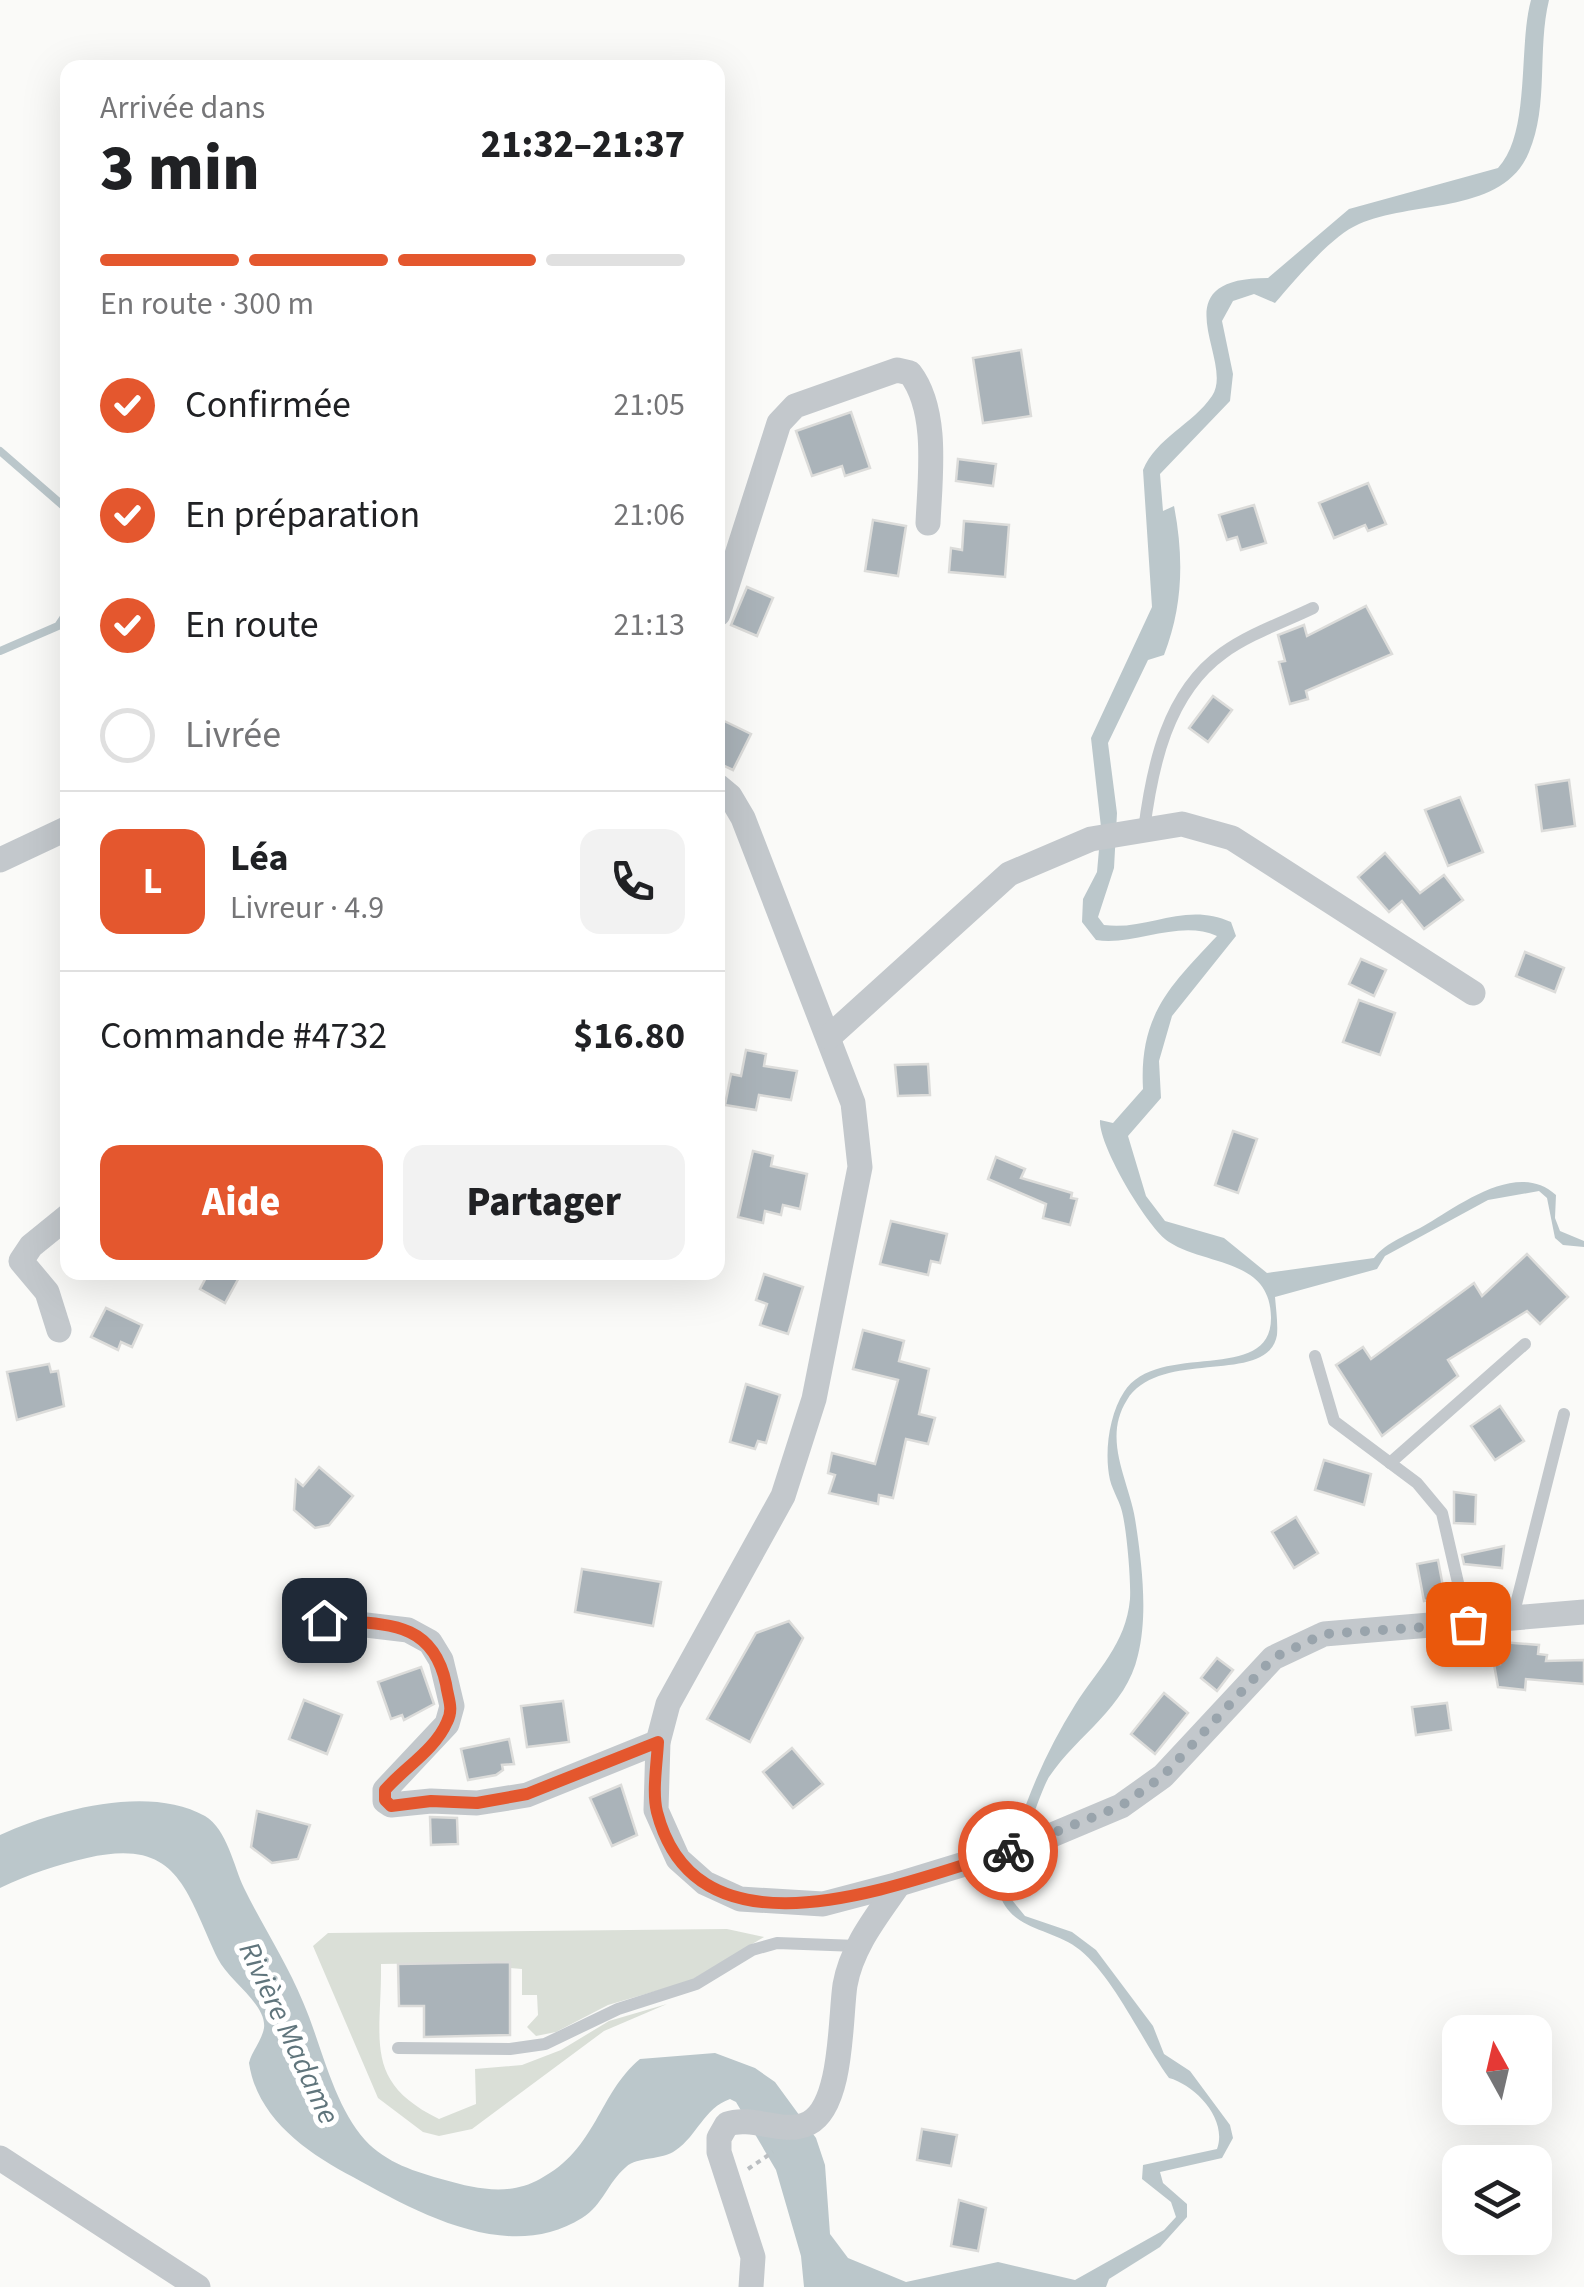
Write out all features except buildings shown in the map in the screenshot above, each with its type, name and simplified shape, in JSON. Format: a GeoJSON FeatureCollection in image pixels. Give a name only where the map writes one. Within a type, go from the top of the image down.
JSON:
{"type":"FeatureCollection","features":[{"type":"Feature","properties":{"kind":"street"},"geometry":{"type":"LineString","coordinates":[[725,591],[769,444],[795,406],[896,370],[910,373],[918,384],[930,438],[928,523]]}},
{"type":"Feature","properties":{"kind":"street"},"geometry":{"type":"LineString","coordinates":[[725,792],[743,818],[854,1103],[860,1167],[814,1399],[783,1496],[668,1704],[658,1742],[656,1810],[678,1858],[705,1883],[740,1899],[823,1904],[899,1884],[1033,1843],[1121,1806],[1163,1776],[1273,1658],[1324,1634],[1584,1612]]}},
{"type":"Feature","properties":{"kind":"street"},"geometry":{"type":"LineString","coordinates":[[829,1036],[1009,874],[1091,840],[1182,824],[1232,838],[1473,993]]}},
{"type":"Feature","properties":{"kind":"street"},"geometry":{"type":"LineString","coordinates":[[0,860],[60,832]]}},
{"type":"Feature","properties":{"kind":"street"},"geometry":{"type":"LineString","coordinates":[[60,1222],[31,1246],[21,1261],[47,1292],[60,1330]]}},
{"type":"Feature","properties":{"kind":"street"},"geometry":{"type":"LineString","coordinates":[[306,1613],[324,1620],[408,1630],[430,1642],[441,1660],[452,1706],[447,1724],[385,1790],[385,1800],[391,1806],[431,1801],[477,1803],[527,1794],[658,1742]]}},
{"type":"Feature","properties":{"kind":"street"},"geometry":{"type":"LineString","coordinates":[[751,2287],[753,2257],[719,2152],[719,2138],[727,2124],[745,2118],[786,2127],[809,2123],[821,2111],[836,2070],[846,1981],[857,1946],[899,1884]]}},
{"type":"Feature","properties":{"kind":"street"},"geometry":{"type":"LineString","coordinates":[[0,2158],[198,2287]]}},
{"type":"Feature","properties":{"kind":"lane"},"geometry":{"type":"LineString","coordinates":[[1144,830],[1152,766],[1184,695],[1222,653],[1312,608]]}},
{"type":"Feature","properties":{"kind":"lane"},"geometry":{"type":"LineString","coordinates":[[1390,1463],[1525,1344]]}},
{"type":"Feature","properties":{"kind":"lane"},"geometry":{"type":"LineString","coordinates":[[1315,1356],[1334,1421],[1417,1483],[1442,1514],[1468,1624]]}},
{"type":"Feature","properties":{"kind":"lane"},"geometry":{"type":"LineString","coordinates":[[1512,1620],[1564,1414]]}},
{"type":"Feature","properties":{"kind":"lane"},"geometry":{"type":"LineString","coordinates":[[398,2048],[510,2049],[545,2044],[618,2009],[696,1984],[752,1950],[777,1943],[857,1946]]}},
{"type":"Feature","properties":{"kind":"shaded area"},"geometry":{"type":"Polygon","coordinates":[[[727,1929],[764,1937],[690,1981],[608,2005],[556,2032],[536,2036],[527,2027],[538,2015],[537,1995],[522,1995],[522,1969],[510,1968],[510,1962],[381,1964],[379,2036],[387,2073],[414,2105],[439,2119],[476,2104],[475,2069],[522,2065],[561,2050],[609,2021],[667,2004],[604,2031],[472,2129],[439,2136],[423,2132],[378,2098],[313,1946],[328,1933],[727,1929]]]}},
{"type":"Feature","properties":{"kind":"water","name":"Rivière Madame"},"geometry":{"type":"Polygon","coordinates":[[[1531,0],[1549,0],[1541,97],[1529,152],[1516,172],[1478,196],[1359,224],[1325,248],[1275,303],[1254,294],[1233,301],[1222,321],[1233,374],[1230,401],[1160,474],[1163,511],[1174,506],[1179,544],[1180,582],[1170,637],[1164,655],[1148,660],[1108,743],[1117,813],[1114,868],[1098,917],[1104,925],[1120,926],[1182,915],[1214,916],[1231,922],[1236,936],[1172,1016],[1159,1061],[1161,1098],[1128,1136],[1146,1196],[1165,1221],[1224,1238],[1267,1273],[1374,1258],[1392,1243],[1473,1197],[1507,1184],[1525,1182],[1541,1185],[1556,1195],[1555,1218],[1560,1231],[1584,1241],[1584,1247],[1563,1245],[1555,1238],[1547,1198],[1539,1191],[1488,1200],[1385,1256],[1377,1269],[1275,1297],[1277,1335],[1269,1351],[1254,1360],[1163,1375],[1143,1384],[1127,1400],[1120,1415],[1117,1446],[1133,1509],[1142,1573],[1143,1623],[1138,1655],[1132,1674],[1112,1706],[1049,1777],[1026,1837],[1012,1900],[1025,1916],[1072,1932],[1096,1950],[1153,2026],[1164,2054],[1190,2071],[1230,2125],[1233,2138],[1222,2158],[1160,2172],[1163,2183],[1187,2204],[1187,2217],[1160,2247],[1109,2279],[1106,2287],[804,2287],[801,2256],[776,2170],[736,2102],[730,2099],[707,2115],[676,2150],[631,2164],[589,2213],[554,2231],[525,2236],[495,2235],[464,2228],[406,2205],[302,2145],[273,2117],[254,2083],[249,2063],[263,2032],[263,2019],[218,1959],[174,1874],[160,1862],[141,1855],[117,1853],[53,1867],[0,1888],[0,1835],[47,1817],[130,1801],[182,1807],[213,1822],[297,1988],[336,2092],[354,2126],[373,2148],[392,2161],[457,2183],[505,2189],[540,2179],[574,2153],[615,2088],[640,2059],[715,2053],[755,2068],[775,2082],[816,2138],[825,2165],[830,2234],[848,2258],[906,2282],[998,2262],[1075,2280],[1164,2230],[1176,2217],[1171,2202],[1142,2179],[1143,2165],[1217,2149],[1218,2126],[1214,2115],[1199,2096],[1169,2078],[1093,1962],[1069,1943],[1014,1916],[1000,1895],[1012,1846],[1039,1773],[1075,1705],[1117,1643],[1127,1615],[1130,1591],[1126,1534],[1110,1480],[1108,1458],[1111,1423],[1119,1401],[1140,1376],[1161,1368],[1234,1357],[1253,1350],[1266,1338],[1271,1317],[1268,1298],[1248,1274],[1184,1250],[1160,1234],[1126,1186],[1102,1132],[1100,1120],[1113,1123],[1143,1089],[1146,1041],[1161,1004],[1217,936],[1188,930],[1126,940],[1096,940],[1082,922],[1083,899],[1097,872],[1101,827],[1091,738],[1152,607],[1143,470],[1157,449],[1204,406],[1217,381],[1207,324],[1207,306],[1215,292],[1234,282],[1268,278],[1349,209],[1498,168],[1508,153],[1520,112],[1531,0]]]}},
{"type":"Feature","properties":{"kind":"waterway"},"geometry":{"type":"LineString","coordinates":[[0,451],[60,503]]}},
{"type":"Feature","properties":{"kind":"waterway"},"geometry":{"type":"LineString","coordinates":[[0,651],[60,623]]}},
{"type":"Feature","properties":{"kind":"way so far"},"geometry":{"type":"LineString","coordinates":[[1008,1851],[1121,1806],[1163,1776],[1273,1658],[1324,1634],[1468,1624]]}},
{"type":"Feature","properties":{"kind":"route"},"geometry":{"type":"LineString","coordinates":[[324,1620],[408,1630],[430,1642],[441,1660],[452,1706],[447,1724],[414,1764],[385,1790],[385,1800],[391,1806],[431,1801],[477,1803],[527,1794],[658,1742],[656,1810],[678,1858],[705,1883],[740,1899],[823,1904],[1008,1851]]}}]}
